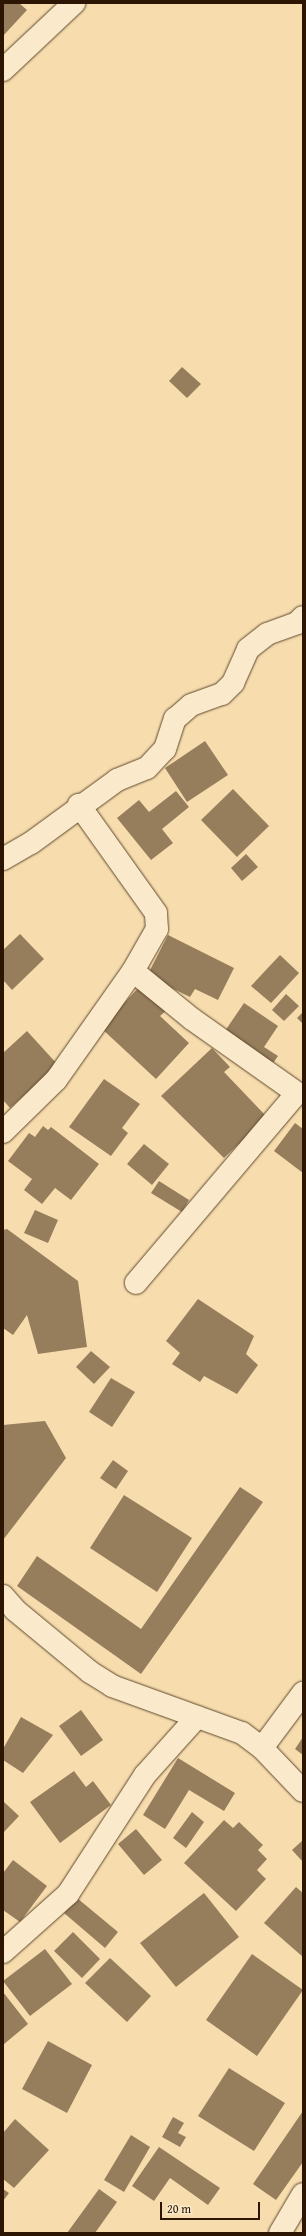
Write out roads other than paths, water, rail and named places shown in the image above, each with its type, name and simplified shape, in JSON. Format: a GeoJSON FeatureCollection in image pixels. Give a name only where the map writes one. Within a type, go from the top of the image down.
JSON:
{"type":"FeatureCollection","features":[{"type":"Feature","properties":{"kind":"street"},"geometry":{"type":"LineString","coordinates":[[3,70],[74,3]]}},
{"type":"Feature","properties":{"kind":"street"},"geometry":{"type":"LineString","coordinates":[[3,859],[31,843],[79,806],[117,780],[148,768],[165,750],[175,719],[191,705],[222,694],[233,683],[248,649],[268,634],[297,623],[303,617]]}},
{"type":"Feature","properties":{"kind":"street"},"geometry":{"type":"LineString","coordinates":[[3,1132],[56,1080],[133,971],[155,934],[156,913],[79,806]]}},
{"type":"Feature","properties":{"kind":"street"},"geometry":{"type":"LineString","coordinates":[[133,971],[198,1024],[296,1093],[136,1283]]}},
{"type":"Feature","properties":{"kind":"street"},"geometry":{"type":"LineString","coordinates":[[3,1596],[15,1610],[61,1648],[112,1686],[242,1733],[262,1748],[303,1791]]}},
{"type":"Feature","properties":{"kind":"street"},"geometry":{"type":"LineString","coordinates":[[262,1748],[303,1693]]}},
{"type":"Feature","properties":{"kind":"street"},"geometry":{"type":"LineString","coordinates":[[3,1952],[68,1894],[145,1775],[197,1717]]}},
{"type":"Feature","properties":{"kind":"street"},"geometry":{"type":"LineString","coordinates":[[280,2233],[303,2194]]}}]}
